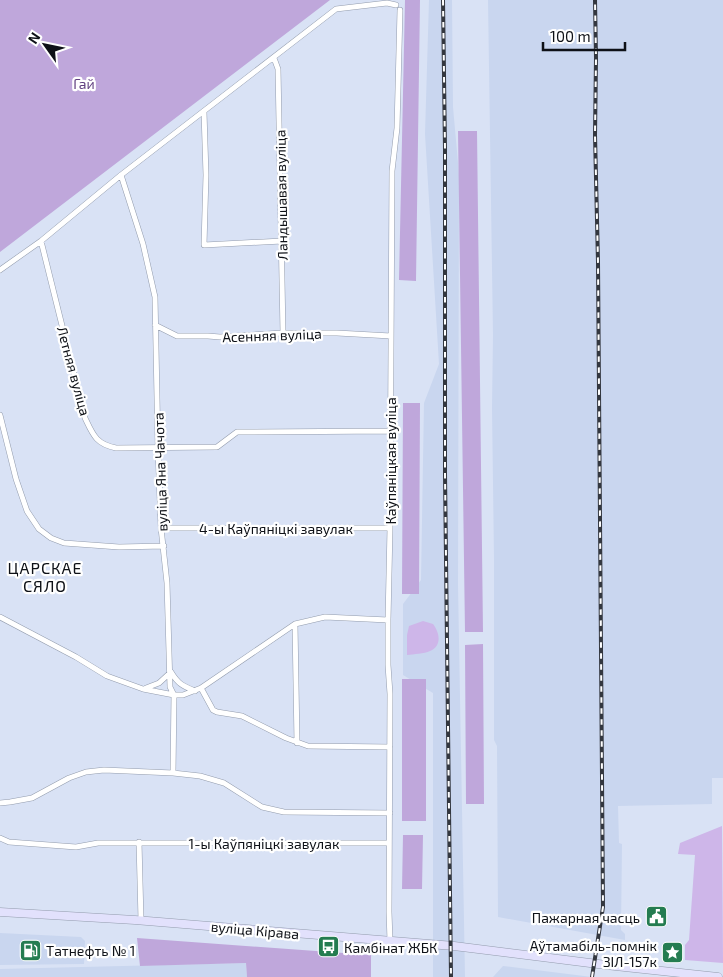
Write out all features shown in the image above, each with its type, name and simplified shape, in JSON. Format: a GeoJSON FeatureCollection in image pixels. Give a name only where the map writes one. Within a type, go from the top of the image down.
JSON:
{"type":"FeatureCollection","features":[{"type":"Feature","properties":{"kind":"main road","name":"вуліца Кірава"},"geometry":{"type":"LineString","coordinates":[[0,912],[141,920],[454,946],[718,977]]}},
{"type":"Feature","properties":{"kind":"street"},"geometry":{"type":"LineString","coordinates":[[0,270],[41,242],[122,175],[336,10],[387,2],[396,5]]}},
{"type":"Feature","properties":{"kind":"street","name":"Каўпяніцкая вуліца"},"geometry":{"type":"LineString","coordinates":[[390,941],[390,694],[388,620],[392,171],[397,128],[400,10]]}},
{"type":"Feature","properties":{"kind":"street","name":"Ландышавая вуліца"},"geometry":{"type":"LineString","coordinates":[[274,58],[278,69],[284,333]]}},
{"type":"Feature","properties":{"kind":"street"},"geometry":{"type":"LineString","coordinates":[[204,112],[206,175],[204,245],[282,241]]}},
{"type":"Feature","properties":{"kind":"street","name":"вуліца Яна Чачота"},"geometry":{"type":"LineString","coordinates":[[122,175],[143,244],[155,297],[161,528],[167,583],[170,687],[174,695],[174,773]]}},
{"type":"Feature","properties":{"kind":"street","name":"Летняя вуліца"},"geometry":{"type":"LineString","coordinates":[[41,242],[85,418],[98,441],[106,446],[116,448],[217,447],[237,432],[390,431]]}},
{"type":"Feature","properties":{"kind":"street","name":"Асенняя вуліца"},"geometry":{"type":"LineString","coordinates":[[155,325],[178,336],[220,337],[284,333],[337,333],[391,336]]}},
{"type":"Feature","properties":{"kind":"street"},"geometry":{"type":"LineString","coordinates":[[0,416],[16,479],[27,511],[39,529],[51,538],[64,543],[119,547],[164,546]]}},
{"type":"Feature","properties":{"kind":"street","name":"4-ы Каўпяніцкі завулак"},"geometry":{"type":"LineString","coordinates":[[161,528],[390,528]]}},
{"type":"Feature","properties":{"kind":"street"},"geometry":{"type":"LineString","coordinates":[[0,617],[107,676],[143,689],[174,695],[183,695],[201,688],[295,624],[324,617],[388,620]]}},
{"type":"Feature","properties":{"kind":"street"},"geometry":{"type":"LineString","coordinates":[[295,624],[297,742]]}},
{"type":"Feature","properties":{"kind":"street"},"geometry":{"type":"LineString","coordinates":[[143,689],[159,682],[171,672],[176,681],[195,691]]}},
{"type":"Feature","properties":{"kind":"street"},"geometry":{"type":"LineString","coordinates":[[201,688],[213,710],[224,714],[242,716],[286,738],[308,746],[390,747]]}},
{"type":"Feature","properties":{"kind":"street"},"geometry":{"type":"LineString","coordinates":[[0,802],[32,798],[69,778],[86,772],[104,770],[200,776],[224,783],[262,807],[284,812],[390,813]]}},
{"type":"Feature","properties":{"kind":"street","name":"1-ы Каўпяніцкі завулак"},"geometry":{"type":"LineString","coordinates":[[0,838],[9,842],[76,847],[98,843],[140,842],[389,842]]}},
{"type":"Feature","properties":{"kind":"street"},"geometry":{"type":"LineString","coordinates":[[140,842],[141,920]]}},
{"type":"Feature","properties":{"kind":"shaded area"},"geometry":{"type":"Polygon","coordinates":[[[429,0],[452,0],[453,107],[459,174],[458,585],[465,977],[433,977],[433,693],[403,675],[403,604],[421,580],[424,403],[439,364],[425,134],[429,0]]]}},
{"type":"Feature","properties":{"kind":"shaded area"},"geometry":{"type":"Polygon","coordinates":[[[488,0],[723,0],[723,778],[712,778],[712,804],[618,806],[619,843],[622,844],[621,930],[625,934],[625,940],[498,917],[497,746],[494,740],[493,335],[488,0]]]}},
{"type":"Feature","properties":{"kind":"shaded area"},"geometry":{"type":"Polygon","coordinates":[[[423,621],[433,624],[435,627],[439,638],[437,645],[428,652],[407,655],[409,626],[423,621]]]}},
{"type":"Feature","properties":{"kind":"shaded area"},"geometry":{"type":"Polygon","coordinates":[[[722,826],[723,963],[685,960],[685,945],[689,940],[695,855],[678,854],[680,843],[722,826]]]}},
{"type":"Feature","properties":{"kind":"shaded area"},"geometry":{"type":"Polygon","coordinates":[[[0,933],[81,937],[85,941],[84,964],[0,965],[0,933]]]}},
{"type":"Feature","properties":{"kind":"shaded area"},"geometry":{"type":"Polygon","coordinates":[[[246,963],[247,977],[0,977],[0,969],[246,963]]]}},
{"type":"Feature","properties":{"kind":"shaded area"},"geometry":{"type":"Polygon","coordinates":[[[503,966],[592,977],[493,977],[503,966]]]}},
{"type":"Feature","properties":{"kind":"green space","name":"Гай"},"geometry":{"type":"Polygon","coordinates":[[[0,0],[330,0],[0,252],[0,0]]]}},
{"type":"Feature","properties":{"kind":"green space"},"geometry":{"type":"Polygon","coordinates":[[[405,0],[420,0],[416,281],[399,280],[405,0]]]}},
{"type":"Feature","properties":{"kind":"green space"},"geometry":{"type":"Polygon","coordinates":[[[458,131],[477,131],[483,632],[465,632],[458,131]]]}},
{"type":"Feature","properties":{"kind":"green space"},"geometry":{"type":"Polygon","coordinates":[[[403,403],[420,403],[419,594],[402,594],[403,403]]]}},
{"type":"Feature","properties":{"kind":"green space"},"geometry":{"type":"Polygon","coordinates":[[[483,644],[484,804],[466,804],[465,645],[483,644]]]}},
{"type":"Feature","properties":{"kind":"green space"},"geometry":{"type":"Polygon","coordinates":[[[402,679],[426,679],[426,821],[402,821],[402,679]]]}},
{"type":"Feature","properties":{"kind":"green space"},"geometry":{"type":"Polygon","coordinates":[[[403,835],[423,835],[422,889],[402,889],[403,835]]]}},
{"type":"Feature","properties":{"kind":"green space"},"geometry":{"type":"Polygon","coordinates":[[[137,938],[371,955],[371,977],[247,977],[246,963],[140,966],[137,938]]]}},
{"type":"Feature","properties":{"kind":"railway"},"geometry":{"type":"LineString","coordinates":[[443,0],[445,474],[451,977]]}},
{"type":"Feature","properties":{"kind":"railway"},"geometry":{"type":"LineString","coordinates":[[592,977],[603,907],[595,0]]}},
{"type":"Feature","properties":{"kind":"place","name":"Пажарная часць"},"geometry":{"type":"Point","coordinates":[656,917]}},
{"type":"Feature","properties":{"kind":"place","name":"Камбінат ЖБК"},"geometry":{"type":"Point","coordinates":[328,947]}},
{"type":"Feature","properties":{"kind":"place","name":"Татнефть № 1"},"geometry":{"type":"Point","coordinates":[30,950]}},
{"type":"Feature","properties":{"kind":"place","name":"Аўтамабіль-помнік ЗІЛ-157к"},"geometry":{"type":"Point","coordinates":[673,953]}},
{"type":"Feature","properties":{"kind":"district","name":"ЦАРСКАЕ СЯЛО"},"geometry":{"type":"Point","coordinates":[45,576]}}]}
